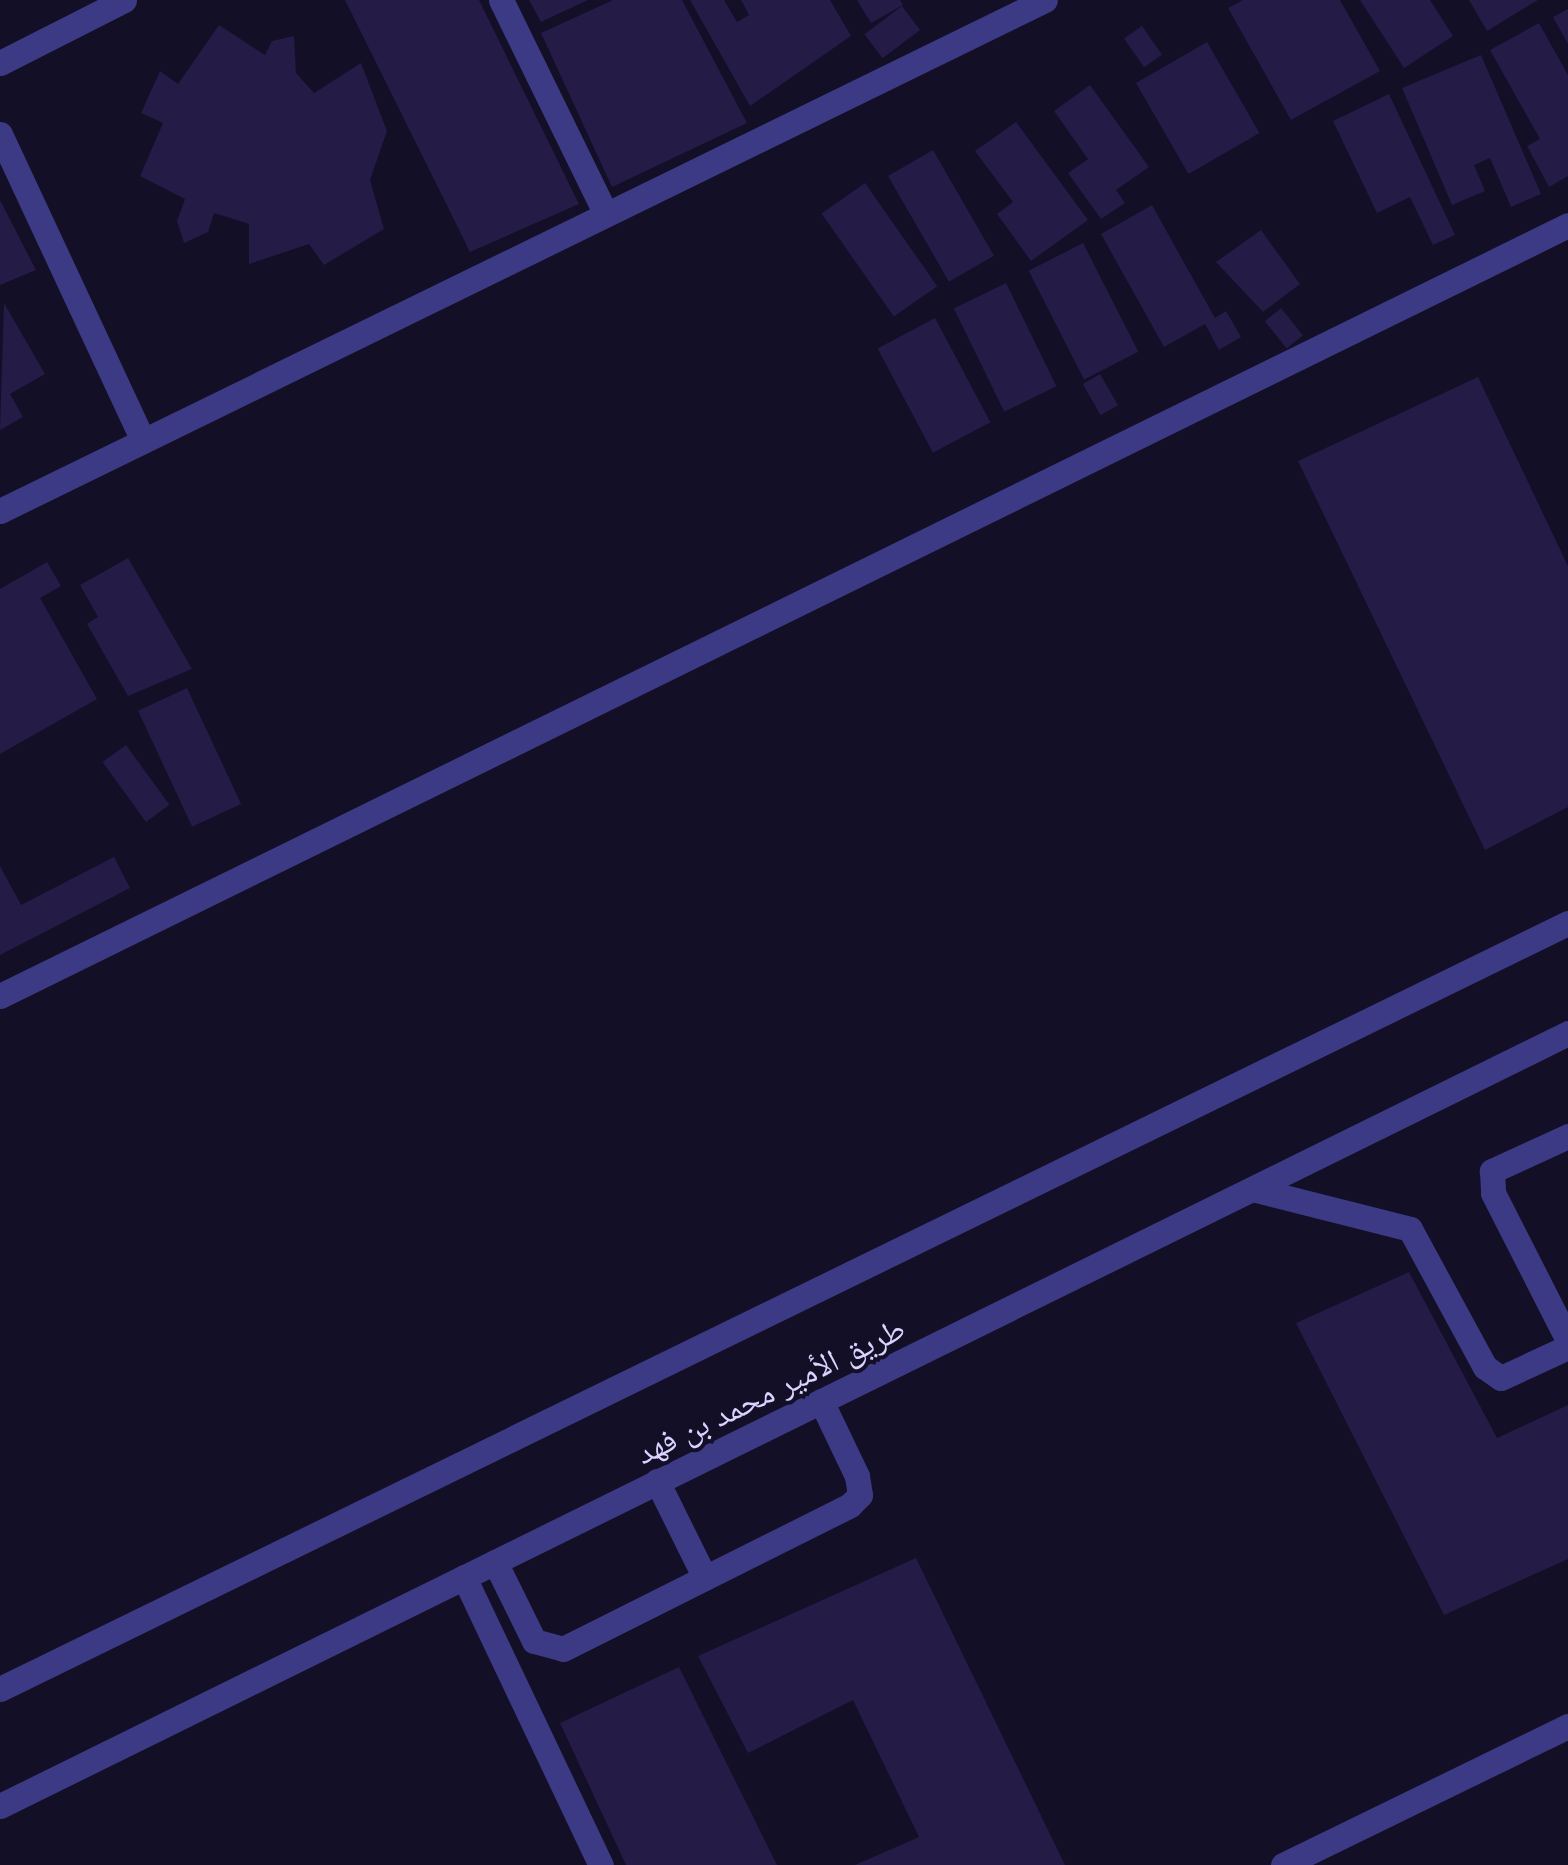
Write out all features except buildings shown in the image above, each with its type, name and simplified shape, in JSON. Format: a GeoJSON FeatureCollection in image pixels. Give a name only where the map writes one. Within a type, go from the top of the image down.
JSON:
{"type":"FeatureCollection","features":[{"type":"Feature","properties":{"kind":"street"},"geometry":{"type":"LineString","coordinates":[[0,63],[124,0]]}},
{"type":"Feature","properties":{"kind":"street"},"geometry":{"type":"LineString","coordinates":[[501,0],[606,214]]}},
{"type":"Feature","properties":{"kind":"street"},"geometry":{"type":"LineString","coordinates":[[0,510],[1045,0]]}},
{"type":"Feature","properties":{"kind":"street"},"geometry":{"type":"LineString","coordinates":[[0,134],[143,440]]}},
{"type":"Feature","properties":{"kind":"street"},"geometry":{"type":"LineString","coordinates":[[0,996],[1568,225]]}},
{"type":"Feature","properties":{"kind":"street"},"geometry":{"type":"LineString","coordinates":[[0,1689],[1568,923]]}},
{"type":"Feature","properties":{"kind":"street","name":"طريق الأمير محمد بن فهد"},"geometry":{"type":"LineString","coordinates":[[0,1806],[1568,1033]]}},
{"type":"Feature","properties":{"kind":"street"},"geometry":{"type":"LineString","coordinates":[[1252,1188],[1410,1229],[1486,1367],[1501,1378],[1568,1344],[1493,1193],[1492,1172],[1568,1136]]}},
{"type":"Feature","properties":{"kind":"street"},"geometry":{"type":"LineString","coordinates":[[496,1562],[547,1652],[704,1578],[860,1494],[821,1401]]}},
{"type":"Feature","properties":{"kind":"street"},"geometry":{"type":"LineString","coordinates":[[658,1481],[704,1578]]}},
{"type":"Feature","properties":{"kind":"street"},"geometry":{"type":"LineString","coordinates":[[464,1577],[601,1865]]}},
{"type":"Feature","properties":{"kind":"street"},"geometry":{"type":"LineString","coordinates":[[1283,1865],[1568,1726]]}}]}
